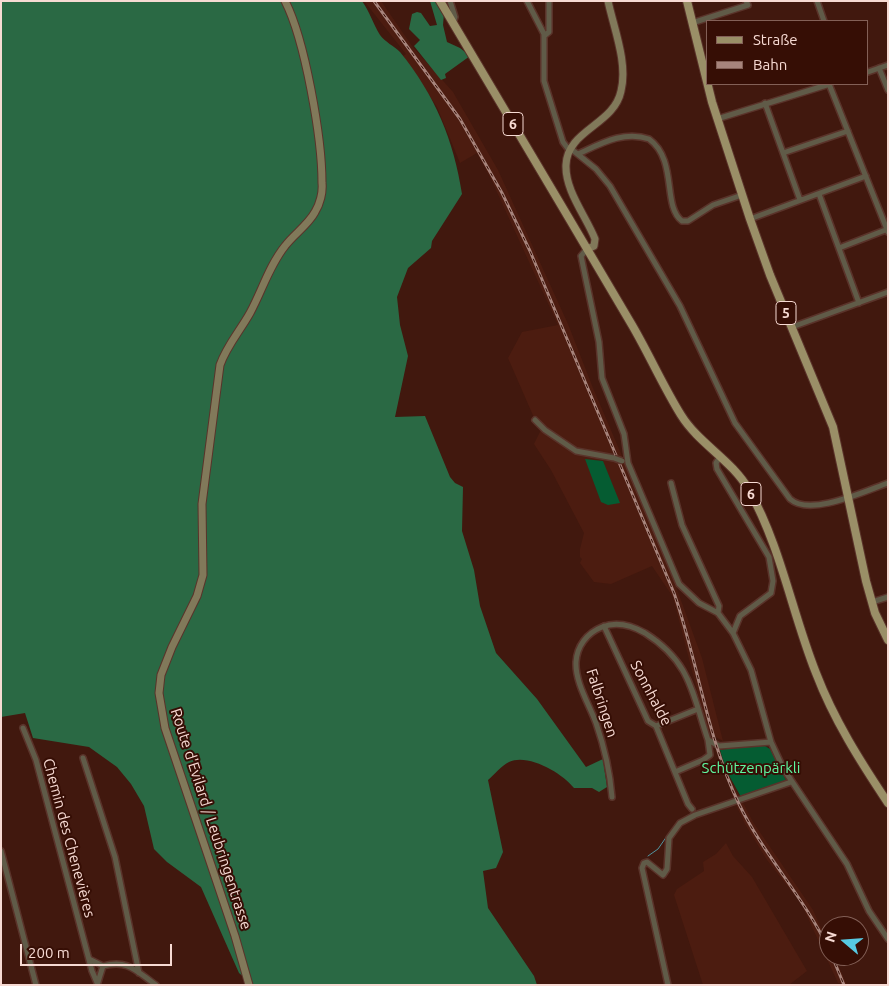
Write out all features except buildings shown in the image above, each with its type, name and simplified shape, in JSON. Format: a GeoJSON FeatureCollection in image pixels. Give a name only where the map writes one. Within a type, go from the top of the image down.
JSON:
{"type":"FeatureCollection","features":[{"type":"Feature","properties":{"kind":"main road","name":"6"},"geometry":{"type":"LineString","coordinates":[[440,1],[636,332],[680,414],[695,433],[742,479],[754,498],[782,568],[813,664],[829,703],[851,744],[888,803]]}},
{"type":"Feature","properties":{"kind":"main road","name":"5"},"geometry":{"type":"LineString","coordinates":[[687,1],[706,77]]}},
{"type":"Feature","properties":{"kind":"main road","name":"5"},"geometry":{"type":"LineString","coordinates":[[708,85],[717,119],[770,275],[833,427],[872,602],[888,640]]}},
{"type":"Feature","properties":{"kind":"street","name":"Route d'Evilard / Leubringentrasse"},"geometry":{"type":"LineString","coordinates":[[249,985],[161,716],[159,686],[164,663],[197,596],[203,575],[202,496],[220,365],[225,350],[249,315],[275,260],[285,245],[310,220],[322,195],[320,156],[305,69],[294,22],[285,1]]}},
{"type":"Feature","properties":{"kind":"street"},"geometry":{"type":"LineString","coordinates":[[450,1],[455,17],[453,23]]}},
{"type":"Feature","properties":{"kind":"street"},"geometry":{"type":"LineString","coordinates":[[527,1],[544,36],[544,81],[563,142],[610,186],[680,306],[735,422],[787,495],[798,504],[810,506],[849,497],[888,483]]}},
{"type":"Feature","properties":{"kind":"street"},"geometry":{"type":"LineString","coordinates":[[544,36],[549,32],[550,27],[549,1]]}},
{"type":"Feature","properties":{"kind":"street"},"geometry":{"type":"LineString","coordinates":[[608,1],[622,66],[622,90],[617,103],[609,114],[580,136],[570,149],[566,165],[567,178],[595,239],[594,246],[587,249],[581,256],[599,342],[600,372],[624,434],[628,462],[678,584],[699,604],[718,613],[733,633],[751,670],[771,742],[791,782],[847,864],[870,911],[888,939]]}},
{"type":"Feature","properties":{"kind":"street"},"geometry":{"type":"LineString","coordinates":[[817,1],[824,20]]}},
{"type":"Feature","properties":{"kind":"street"},"geometry":{"type":"LineString","coordinates":[[692,23],[747,3]]}},
{"type":"Feature","properties":{"kind":"street"},"geometry":{"type":"LineString","coordinates":[[869,72],[888,65]]}},
{"type":"Feature","properties":{"kind":"street"},"geometry":{"type":"LineString","coordinates":[[879,68],[888,90]]}},
{"type":"Feature","properties":{"kind":"street"},"geometry":{"type":"LineString","coordinates":[[717,119],[827,85]]}},
{"type":"Feature","properties":{"kind":"street"},"geometry":{"type":"LineString","coordinates":[[830,85],[887,230],[839,248]]}},
{"type":"Feature","properties":{"kind":"street"},"geometry":{"type":"LineString","coordinates":[[764,103],[800,200]]}},
{"type":"Feature","properties":{"kind":"street"},"geometry":{"type":"LineString","coordinates":[[783,153],[848,131]]}},
{"type":"Feature","properties":{"kind":"street"},"geometry":{"type":"LineString","coordinates":[[578,154],[614,138],[628,136],[649,139],[663,155],[671,186],[673,208],[682,220],[688,221],[713,205],[742,194]]}},
{"type":"Feature","properties":{"kind":"street"},"geometry":{"type":"LineString","coordinates":[[750,219],[866,176]]}},
{"type":"Feature","properties":{"kind":"street"},"geometry":{"type":"LineString","coordinates":[[819,194],[859,303]]}},
{"type":"Feature","properties":{"kind":"street"},"geometry":{"type":"LineString","coordinates":[[792,327],[888,292]]}},
{"type":"Feature","properties":{"kind":"street"},"geometry":{"type":"LineString","coordinates":[[535,420],[545,430],[576,451],[628,462]]}},
{"type":"Feature","properties":{"kind":"street"},"geometry":{"type":"LineString","coordinates":[[720,457],[716,463],[717,469],[772,566],[771,593],[740,616],[733,633]]}},
{"type":"Feature","properties":{"kind":"street"},"geometry":{"type":"LineString","coordinates":[[671,483],[682,525],[719,606],[718,613]]}},
{"type":"Feature","properties":{"kind":"street"},"geometry":{"type":"LineString","coordinates":[[872,602],[888,597]]}},
{"type":"Feature","properties":{"kind":"street"},"geometry":{"type":"LineString","coordinates":[[604,626],[628,625],[669,650],[686,673],[708,740],[710,755]]}},
{"type":"Feature","properties":{"kind":"street","name":"Sonnhalde"},"geometry":{"type":"LineString","coordinates":[[604,626],[648,721],[656,726],[688,804],[692,809]]}},
{"type":"Feature","properties":{"kind":"street","name":"Falbringen"},"geometry":{"type":"LineString","coordinates":[[604,626],[592,632],[582,643],[576,668],[601,740],[612,797]]}},
{"type":"Feature","properties":{"kind":"street"},"geometry":{"type":"LineString","coordinates":[[656,726],[698,709]]}},
{"type":"Feature","properties":{"kind":"street","name":"Chemin des Chenevières"},"geometry":{"type":"LineString","coordinates":[[23,728],[36,760],[89,959],[98,984]]}},
{"type":"Feature","properties":{"kind":"street"},"geometry":{"type":"LineString","coordinates":[[708,740],[719,746],[771,742]]}},
{"type":"Feature","properties":{"kind":"street"},"geometry":{"type":"LineString","coordinates":[[675,772],[703,760],[719,746]]}},
{"type":"Feature","properties":{"kind":"street"},"geometry":{"type":"LineString","coordinates":[[83,758],[115,857],[130,939],[139,973]]}},
{"type":"Feature","properties":{"kind":"street"},"geometry":{"type":"LineString","coordinates":[[668,985],[649,905],[643,865],[648,862],[660,874],[666,873],[669,838],[680,823],[695,815],[791,782]]}},
{"type":"Feature","properties":{"kind":"street"},"geometry":{"type":"LineString","coordinates":[[1,851],[36,985]]}},
{"type":"Feature","properties":{"kind":"street"},"geometry":{"type":"LineString","coordinates":[[89,959],[103,966],[116,962],[126,964],[156,985]]}},
{"type":"Feature","properties":{"kind":"street"},"geometry":{"type":"LineString","coordinates":[[98,984],[103,966]]}},
{"type":"Feature","properties":{"kind":"shaded area"},"geometry":{"type":"Polygon","coordinates":[[[364,1],[381,1],[412,46],[453,92],[498,170],[568,324],[593,388],[666,559],[702,658],[723,741],[712,735],[706,725],[673,597],[652,566],[611,584],[594,582],[580,563],[582,559],[580,557],[580,549],[584,533],[551,470],[534,444],[542,428],[535,420],[508,358],[522,332],[558,325],[491,179],[477,153],[460,163],[437,107],[403,56],[406,54],[364,1]]]}},
{"type":"Feature","properties":{"kind":"shaded area"},"geometry":{"type":"Polygon","coordinates":[[[720,750],[726,770],[753,822],[813,910],[819,924],[819,942],[801,903],[767,860],[745,824],[716,751],[720,750]]]}},
{"type":"Feature","properties":{"kind":"shaded area"},"geometry":{"type":"Polygon","coordinates":[[[726,843],[733,856],[752,877],[807,971],[789,985],[703,985],[674,895],[677,889],[704,871],[703,862],[716,854],[726,843]]]}},
{"type":"Feature","properties":{"kind":"shaded area"},"geometry":{"type":"Polygon","coordinates":[[[830,966],[838,966],[847,985],[838,983],[830,966]]]}},
{"type":"Feature","properties":{"kind":"green space"},"geometry":{"type":"Polygon","coordinates":[[[1,1],[362,1],[380,35],[400,52],[433,102],[454,156],[462,194],[432,241],[431,248],[408,268],[397,297],[400,325],[408,356],[395,417],[425,416],[450,477],[455,483],[463,487],[462,531],[474,570],[480,606],[496,653],[537,699],[586,767],[603,759],[607,787],[599,792],[592,788],[574,788],[569,782],[553,771],[535,762],[525,760],[509,762],[488,780],[503,852],[496,868],[483,871],[488,908],[534,976],[537,985],[253,985],[239,973],[201,887],[167,862],[154,849],[144,806],[131,784],[117,767],[89,747],[33,738],[25,713],[1,717],[1,1]]]}},
{"type":"Feature","properties":{"kind":"green space"},"geometry":{"type":"Polygon","coordinates":[[[430,1],[435,1],[444,13],[443,25],[447,42],[460,48],[470,56],[445,74],[446,78],[441,80],[414,46],[420,40],[409,29],[412,14],[417,12],[421,13],[430,26],[437,25],[430,1]]]}},
{"type":"Feature","properties":{"kind":"green space"},"geometry":{"type":"Polygon","coordinates":[[[585,459],[603,461],[620,503],[608,505],[601,502],[585,459]]]}},
{"type":"Feature","properties":{"kind":"green space","name":"Schützenpärkli"},"geometry":{"type":"Polygon","coordinates":[[[760,743],[770,749],[786,780],[741,797],[726,770],[720,750],[760,743]]]}},
{"type":"Feature","properties":{"kind":"waterway"},"geometry":{"type":"LineString","coordinates":[[648,856],[658,849],[667,836]]}},
{"type":"Feature","properties":{"kind":"railway"},"geometry":{"type":"LineString","coordinates":[[374,1],[460,119],[502,193],[530,251],[674,593],[711,726],[728,779],[749,823],[819,931]]}},
{"type":"Feature","properties":{"kind":"railway"},"geometry":{"type":"LineString","coordinates":[[836,966],[844,985]]}}]}
